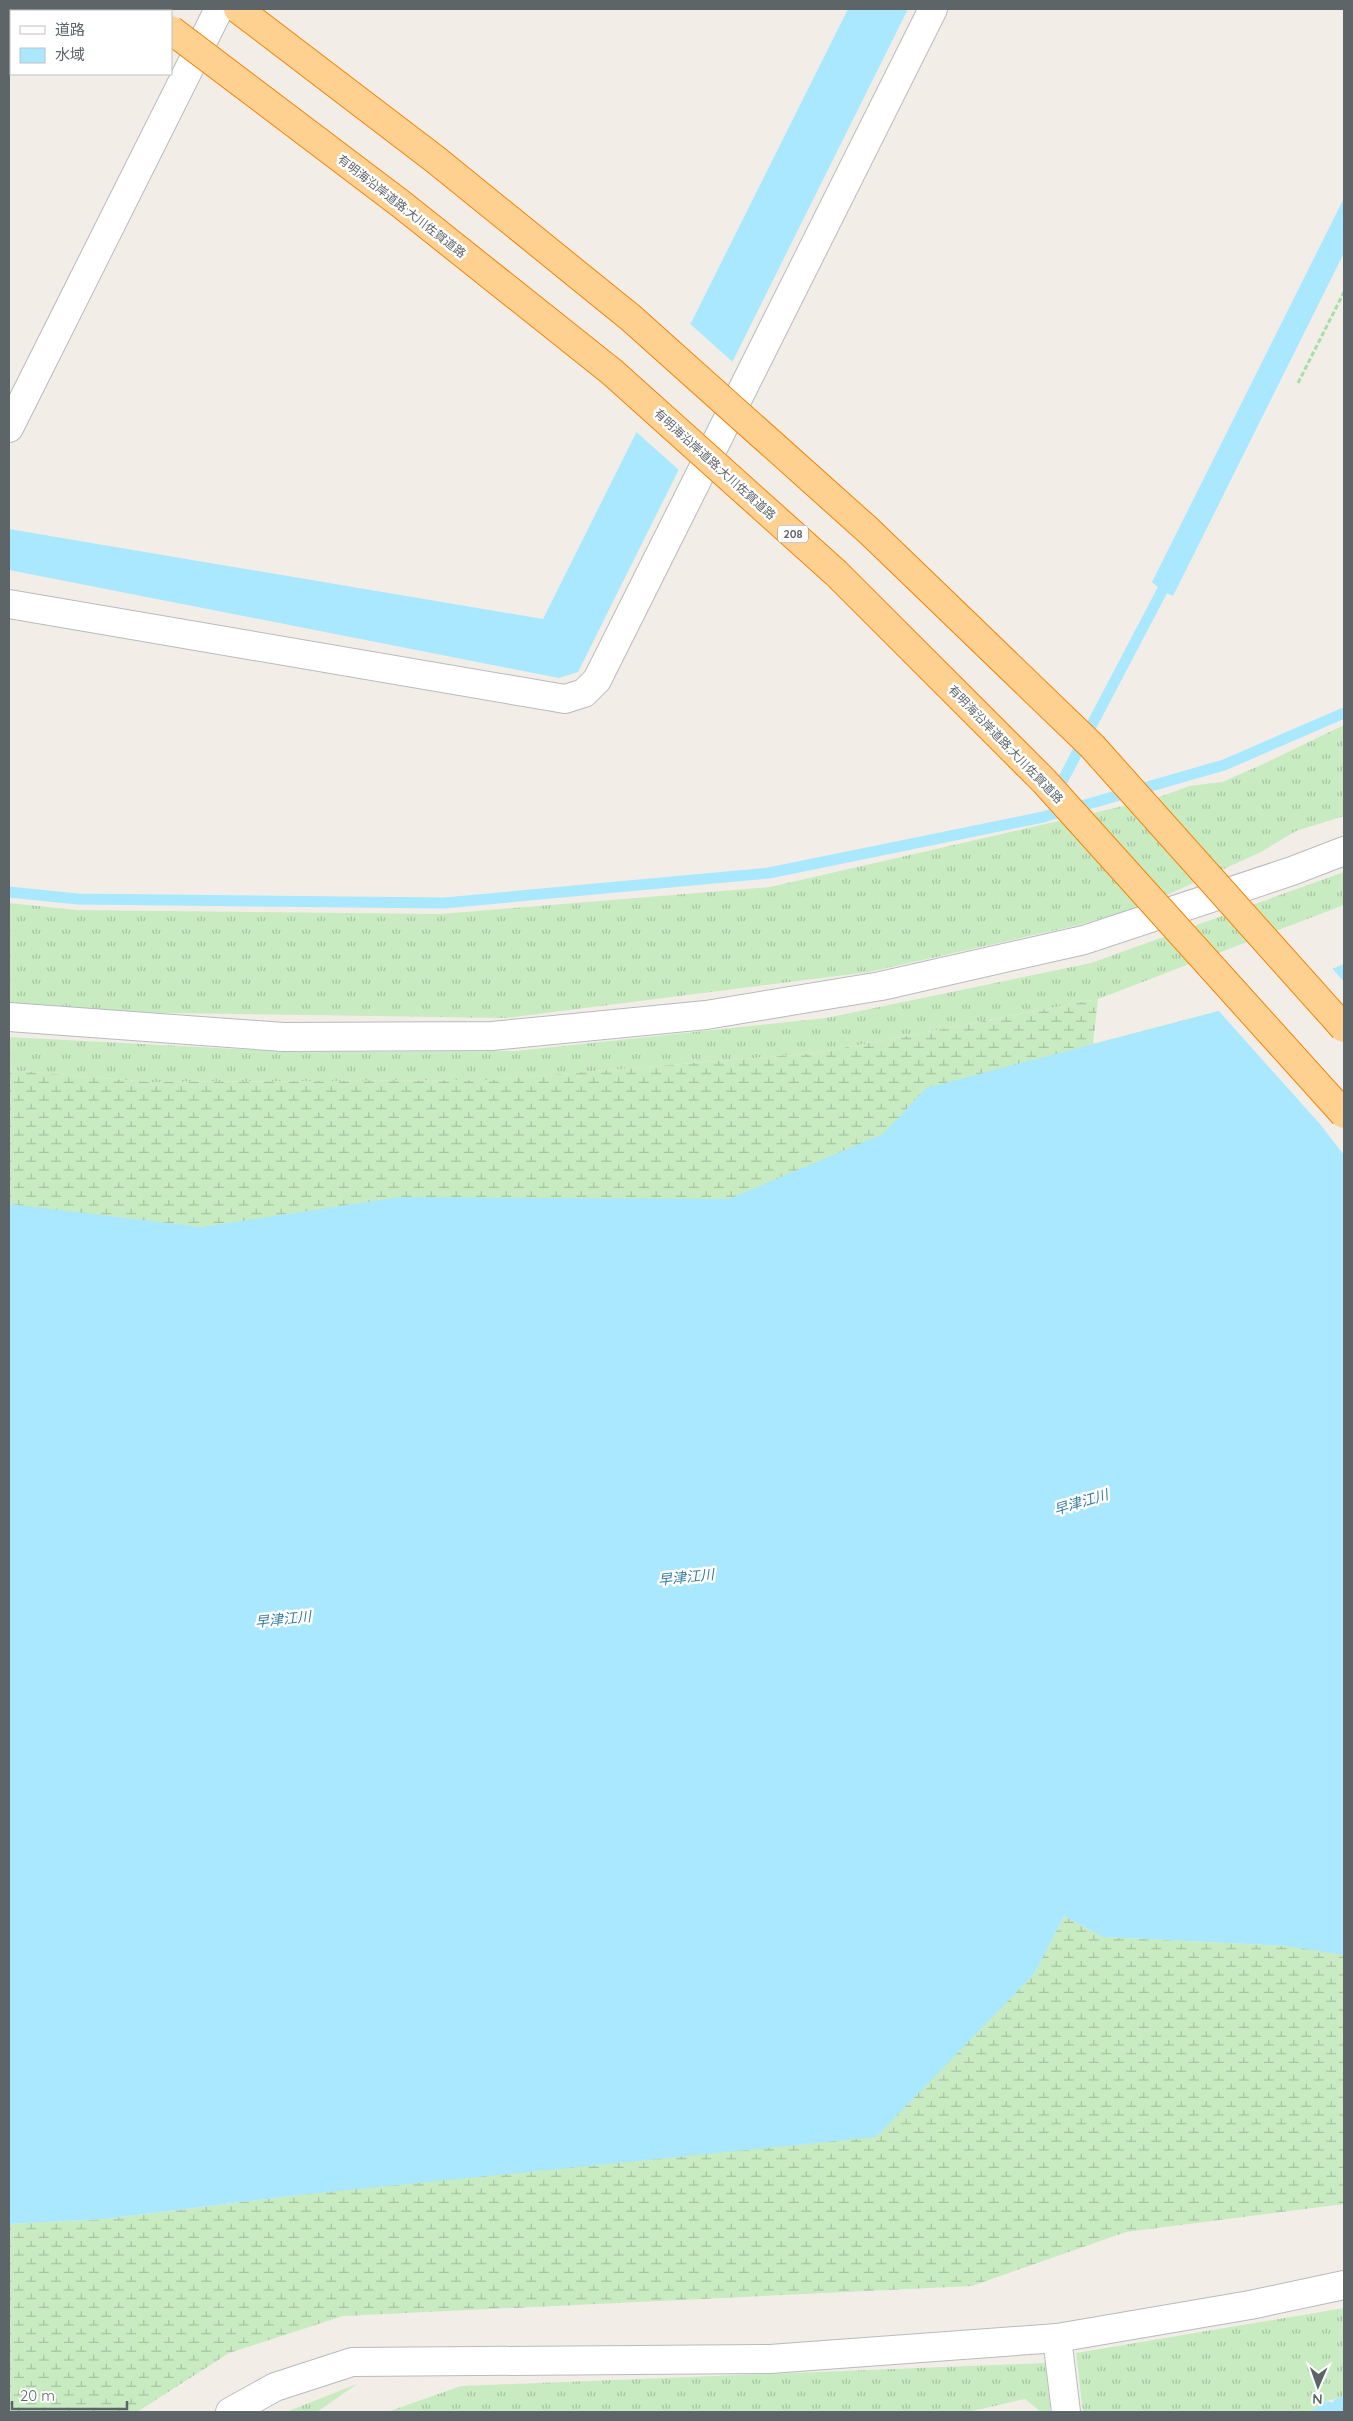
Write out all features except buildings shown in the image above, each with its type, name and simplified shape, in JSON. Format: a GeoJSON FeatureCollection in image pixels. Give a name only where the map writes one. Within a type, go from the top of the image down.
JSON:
{"type":"FeatureCollection","features":[{"type":"Feature","properties":{"kind":"highway"},"geometry":{"type":"LineString","coordinates":[[238,9],[436,160],[631,318],[869,531],[1092,746],[1344,1028]]}},
{"type":"Feature","properties":{"kind":"highway","name":"有明海沿岸道路;大川佐賀道路"},"geometry":{"type":"LineString","coordinates":[[172,31],[401,204],[612,372],[836,572],[1044,781],[1344,1114]]}},
{"type":"Feature","properties":{"kind":"street"},"geometry":{"type":"LineString","coordinates":[[9,428],[219,9]]}},
{"type":"Feature","properties":{"kind":"street"},"geometry":{"type":"LineString","coordinates":[[9,604],[565,699],[584,693],[597,680],[933,9]]}},
{"type":"Feature","properties":{"kind":"street"},"geometry":{"type":"LineString","coordinates":[[9,1017],[283,1037],[492,1036],[706,1015],[881,986],[1084,940],[1344,852]]}},
{"type":"Feature","properties":{"kind":"street"},"geometry":{"type":"LineString","coordinates":[[230,2412],[275,2388],[352,2362],[770,2359],[1057,2338],[1250,2305],[1344,2285]]}},
{"type":"Feature","properties":{"kind":"street"},"geometry":{"type":"LineString","coordinates":[[1057,2338],[1066,2412]]}},
{"type":"Feature","properties":{"kind":"path"},"geometry":{"type":"LineString","coordinates":[[1298,383],[1344,292]]}},
{"type":"Feature","properties":{"kind":"green space"},"geometry":{"type":"Polygon","coordinates":[[[1344,725],[1344,816],[1296,831],[1261,852],[1143,906],[1079,925],[869,972],[506,1018],[94,1012],[9,1003],[9,903],[76,910],[441,914],[770,887],[1154,799],[1189,786],[1222,782],[1344,725]]]}},
{"type":"Feature","properties":{"kind":"green space"},"geometry":{"type":"Polygon","coordinates":[[[1344,872],[1344,905],[1098,999],[817,1053],[488,1080],[150,1082],[9,1070],[9,1037],[292,1052],[516,1051],[826,1018],[1091,963],[1344,872]]]}},
{"type":"Feature","properties":{"kind":"green space"},"geometry":{"type":"Polygon","coordinates":[[[1344,964],[1226,1174],[9,1252],[9,1070],[150,1082],[488,1080],[817,1053],[1098,999],[1093,1044],[1261,1000],[1344,964]]]}},
{"type":"Feature","properties":{"kind":"green space"},"geometry":{"type":"Polygon","coordinates":[[[1064,1916],[1104,1937],[1287,1946],[1344,1939],[1344,2204],[1126,2232],[972,2286],[343,2316],[229,2353],[137,2412],[9,2412],[9,2224],[104,2219],[308,2194],[1034,1974],[1064,1916]]]}},
{"type":"Feature","properties":{"kind":"green space"},"geometry":{"type":"Polygon","coordinates":[[[1344,2308],[1344,2397],[1326,2401],[1310,2412],[1083,2412],[1076,2353],[1344,2308]]]}},
{"type":"Feature","properties":{"kind":"green space"},"geometry":{"type":"Polygon","coordinates":[[[1045,2363],[1051,2412],[1041,2412],[1025,2399],[968,2412],[387,2412],[461,2386],[1045,2363]]]}},
{"type":"Feature","properties":{"kind":"green space"},"geometry":{"type":"Polygon","coordinates":[[[357,2384],[317,2412],[286,2412],[357,2384]]]}},
{"type":"Feature","properties":{"kind":"water"},"geometry":{"type":"Polygon","coordinates":[[[848,9],[908,9],[578,672],[559,678],[9,570],[9,529],[543,619],[848,9]]]}},
{"type":"Feature","properties":{"kind":"water"},"geometry":{"type":"Polygon","coordinates":[[[1344,198],[1344,253],[1173,596],[1162,591],[1152,582],[1344,198]]]}},
{"type":"Feature","properties":{"kind":"water","name":"早津江川"},"geometry":{"type":"Polygon","coordinates":[[[1344,964],[1344,1955],[1287,1946],[1103,1937],[1064,1916],[1034,1974],[876,2137],[308,2194],[104,2219],[9,2224],[9,1204],[202,1227],[400,1197],[729,1199],[883,1134],[926,1088],[1261,1000],[1344,964]]]}},
{"type":"Feature","properties":{"kind":"water"},"geometry":{"type":"Polygon","coordinates":[[[1326,2401],[1344,2405],[1344,2410],[1341,2412],[1310,2412],[1326,2401]]]}},
{"type":"Feature","properties":{"kind":"pier"},"geometry":{"type":"Polygon","coordinates":[[[688,322],[734,363],[680,471],[634,430],[688,322]]]}},
{"type":"Feature","properties":{"kind":"pier"},"geometry":{"type":"Polygon","coordinates":[[[1331,967],[1344,982],[1344,1155],[1320,1124],[1217,1009],[1260,997],[1331,967]]]}},
{"type":"Feature","properties":{"kind":"waterway"},"geometry":{"type":"LineString","coordinates":[[1056,793],[1162,591]]}},
{"type":"Feature","properties":{"kind":"waterway"},"geometry":{"type":"LineString","coordinates":[[9,892],[78,899],[444,903],[769,873],[1043,817],[1224,765],[1344,713]]}},
{"type":"Feature","properties":{"kind":"waterway"},"geometry":{"type":"LineString","coordinates":[[1338,2404],[1344,2402]]}}]}
